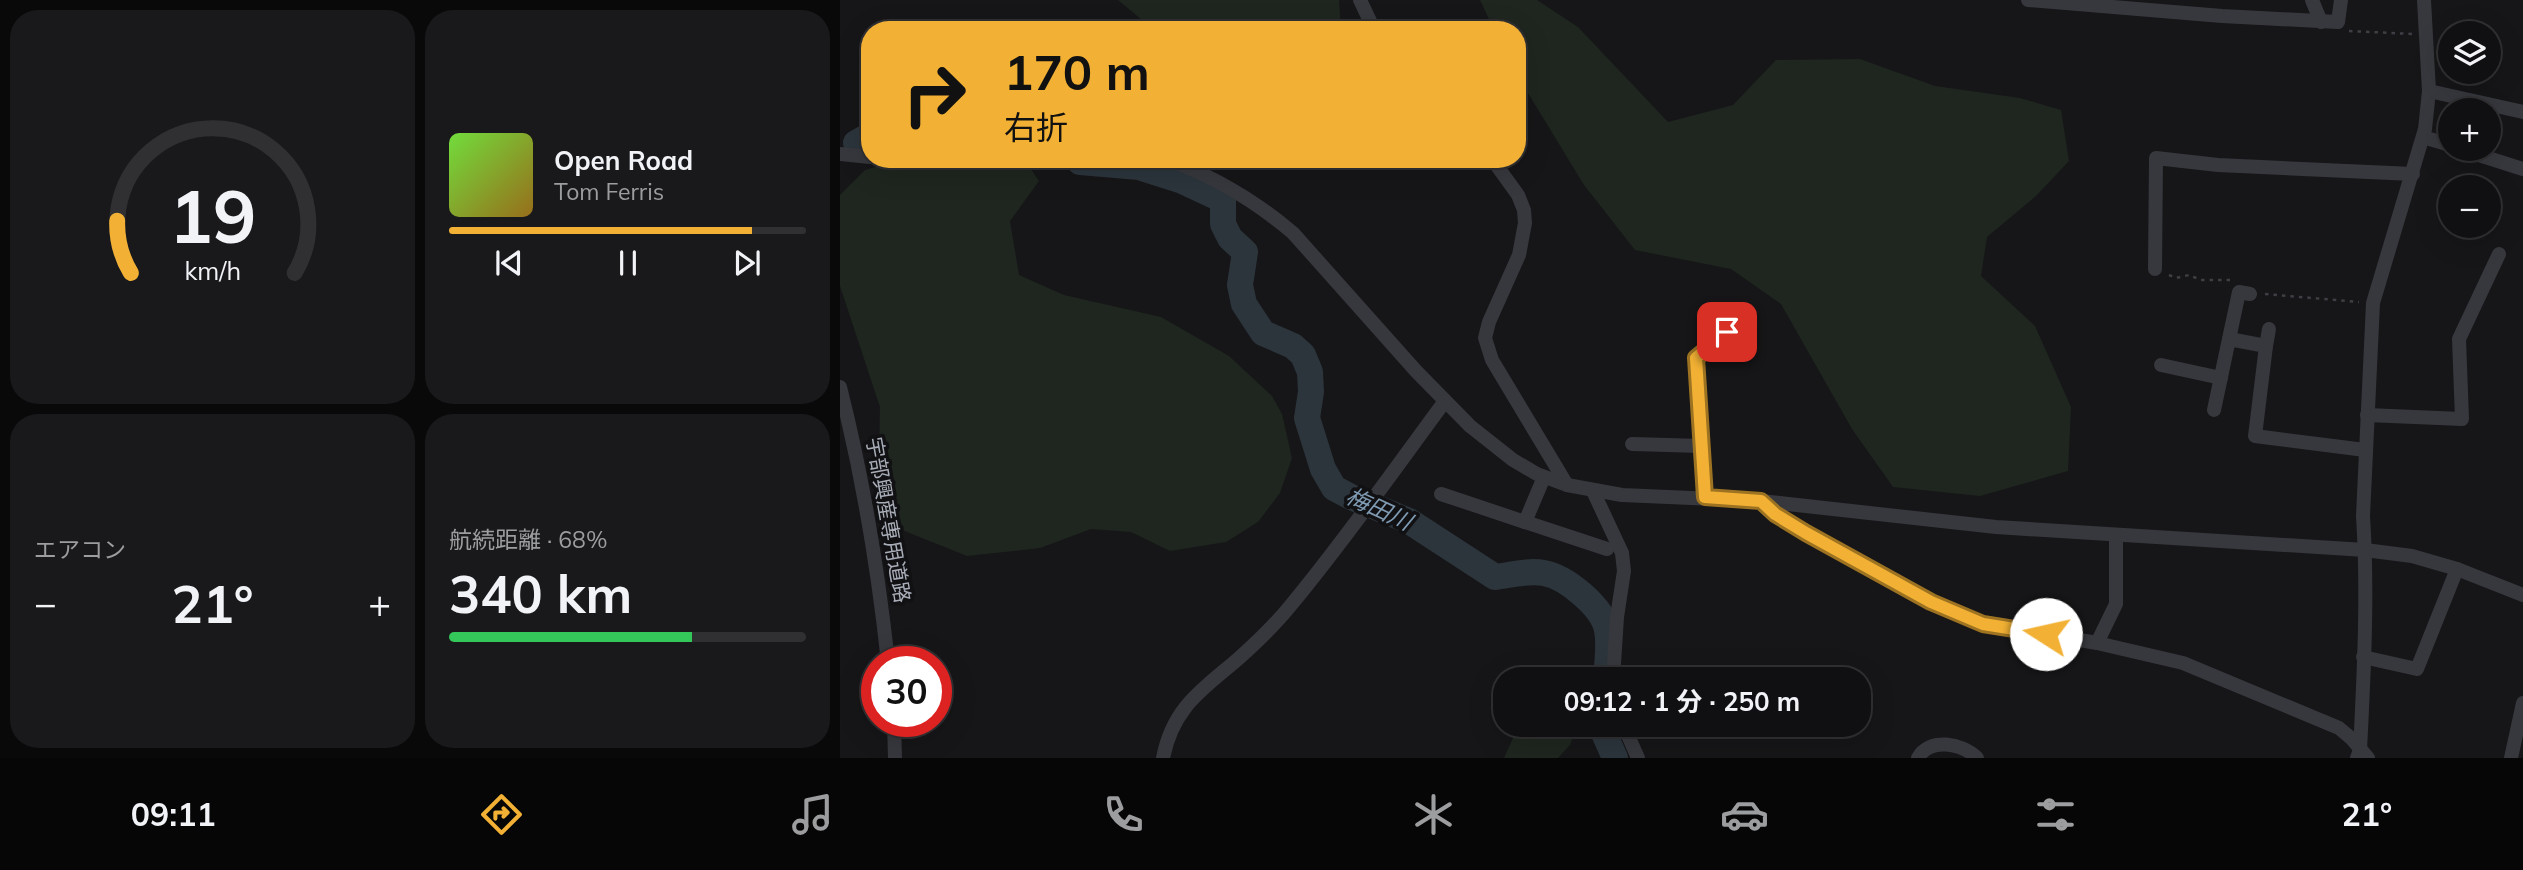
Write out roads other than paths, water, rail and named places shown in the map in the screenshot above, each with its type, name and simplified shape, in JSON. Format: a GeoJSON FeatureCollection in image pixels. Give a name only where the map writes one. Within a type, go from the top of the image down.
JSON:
{"type":"FeatureCollection","features":[{"type":"Feature","properties":{"kind":"street"},"geometry":{"type":"LineString","coordinates":[[1360,0],[1370,21]]}},
{"type":"Feature","properties":{"kind":"street"},"geometry":{"type":"LineString","coordinates":[[2028,0],[2321,22],[2338,22],[2341,0]]}},
{"type":"Feature","properties":{"kind":"street"},"geometry":{"type":"LineString","coordinates":[[2215,0],[2222,16]]}},
{"type":"Feature","properties":{"kind":"street"},"geometry":{"type":"LineString","coordinates":[[2312,0],[2321,22]]}},
{"type":"Feature","properties":{"kind":"street"},"geometry":{"type":"LineString","coordinates":[[2362,755],[2365,550],[2362,516],[2373,303],[2423,137],[2429,91],[2424,0]]}},
{"type":"Feature","properties":{"kind":"street"},"geometry":{"type":"LineString","coordinates":[[2429,91],[2523,112]]}},
{"type":"Feature","properties":{"kind":"street"},"geometry":{"type":"LineString","coordinates":[[2423,137],[2438,141]]}},
{"type":"Feature","properties":{"kind":"street"},"geometry":{"type":"LineString","coordinates":[[840,154],[861,156]]}},
{"type":"Feature","properties":{"kind":"street"},"geometry":{"type":"LineString","coordinates":[[2155,269],[2156,158],[2218,165],[2413,174]]}},
{"type":"Feature","properties":{"kind":"street"},"geometry":{"type":"LineString","coordinates":[[2498,161],[2523,169]]}},
{"type":"Feature","properties":{"kind":"street"},"geometry":{"type":"LineString","coordinates":[[1189,168],[1234,188],[1293,233],[1444,401],[1470,426],[1513,460],[1544,477],[1567,485],[1622,495],[1761,501],[1996,527],[2365,550],[2412,556],[2457,569],[2523,595]]}},
{"type":"Feature","properties":{"kind":"street"},"geometry":{"type":"LineString","coordinates":[[1498,168],[1518,195],[1524,210],[1525,223],[1519,255],[1489,322],[1485,338],[1492,360],[1567,485]]}},
{"type":"Feature","properties":{"kind":"street"},"geometry":{"type":"LineString","coordinates":[[2367,415],[2462,419],[2459,339],[2499,254]]}},
{"type":"Feature","properties":{"kind":"street"},"geometry":{"type":"LineString","coordinates":[[2214,410],[2239,292],[2250,294]]}},
{"type":"Feature","properties":{"kind":"street"},"geometry":{"type":"LineString","coordinates":[[2269,329],[2255,436],[2365,450]]}},
{"type":"Feature","properties":{"kind":"street"},"geometry":{"type":"LineString","coordinates":[[1705,497],[1696,358],[1727,332]]}},
{"type":"Feature","properties":{"kind":"street"},"geometry":{"type":"LineString","coordinates":[[2229,339],[2266,346]]}},
{"type":"Feature","properties":{"kind":"street"},"geometry":{"type":"LineString","coordinates":[[2161,365],[2221,378]]}},
{"type":"Feature","properties":{"kind":"street","name":"宇部興産専用道路"},"geometry":{"type":"LineString","coordinates":[[840,387],[857,455],[876,560],[886,646]]}},
{"type":"Feature","properties":{"kind":"street"},"geometry":{"type":"LineString","coordinates":[[1163,758],[1172,730],[1194,695],[1259,640],[1288,609],[1339,545],[1444,401]]}},
{"type":"Feature","properties":{"kind":"street"},"geometry":{"type":"LineString","coordinates":[[1632,444],[1702,446]]}},
{"type":"Feature","properties":{"kind":"street"},"geometry":{"type":"LineString","coordinates":[[1525,522],[1544,477]]}},
{"type":"Feature","properties":{"kind":"street"},"geometry":{"type":"LineString","coordinates":[[1594,491],[1622,554],[1624,571],[1614,667]]}},
{"type":"Feature","properties":{"kind":"street"},"geometry":{"type":"LineString","coordinates":[[1441,494],[1607,549]]}},
{"type":"Feature","properties":{"kind":"street"},"geometry":{"type":"LineString","coordinates":[[1761,501],[1775,514],[1806,533],[1931,602],[1983,624],[2097,643],[2183,663],[2339,728],[2352,738],[2362,755]]}},
{"type":"Feature","properties":{"kind":"street"},"geometry":{"type":"LineString","coordinates":[[2097,643],[2116,604],[2116,535]]}},
{"type":"Feature","properties":{"kind":"street"},"geometry":{"type":"LineString","coordinates":[[2364,657],[2417,669],[2457,569]]}},
{"type":"Feature","properties":{"kind":"street"},"geometry":{"type":"LineString","coordinates":[[2511,758],[2523,703]]}},
{"type":"Feature","properties":{"kind":"street"},"geometry":{"type":"LineString","coordinates":[[894,737],[895,758]]}},
{"type":"Feature","properties":{"kind":"street"},"geometry":{"type":"LineString","coordinates":[[1629,737],[1638,758]]}},
{"type":"Feature","properties":{"kind":"street"},"geometry":{"type":"LineString","coordinates":[[1917,758],[1920,752],[1941,744],[1971,752],[1977,758]]}},
{"type":"Feature","properties":{"kind":"waterway","name":"梅田川"},"geometry":{"type":"LineString","coordinates":[[856,143],[861,140]]}},
{"type":"Feature","properties":{"kind":"waterway","name":"梅田川"},"geometry":{"type":"LineString","coordinates":[[1142,168],[1180,180],[1223,200],[1223,224],[1230,238],[1245,252],[1240,285],[1244,304],[1263,333],[1293,346],[1303,355],[1310,372],[1311,392],[1307,418],[1323,469],[1334,488],[1409,521],[1495,577],[1538,572],[1563,580],[1582,594],[1604,621],[1608,642],[1607,667]]}},
{"type":"Feature","properties":{"kind":"waterway","name":"梅田川"},"geometry":{"type":"LineString","coordinates":[[1606,737],[1615,758]]}}]}
